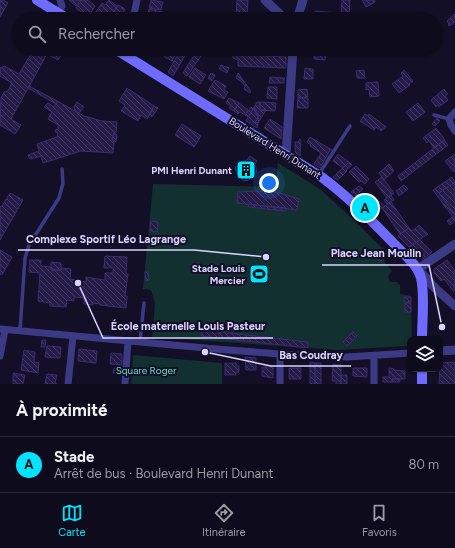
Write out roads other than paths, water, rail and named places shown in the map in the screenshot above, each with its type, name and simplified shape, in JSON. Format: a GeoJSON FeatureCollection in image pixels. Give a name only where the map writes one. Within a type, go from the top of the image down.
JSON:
{"type":"FeatureCollection","features":[{"type":"Feature","properties":{"kind":"main road"},"geometry":{"type":"LineString","coordinates":[[37,0],[56,12]]}},
{"type":"Feature","properties":{"kind":"main road","name":"Boulevard Henri Dunant"},"geometry":{"type":"LineString","coordinates":[[129,56],[318,175],[337,189],[380,229],[418,269]]}},
{"type":"Feature","properties":{"kind":"main road"},"geometry":{"type":"LineString","coordinates":[[418,269],[422,288],[422,336]]}},
{"type":"Feature","properties":{"kind":"main road"},"geometry":{"type":"LineString","coordinates":[[422,372],[422,384]]}},
{"type":"Feature","properties":{"kind":"street"},"geometry":{"type":"LineString","coordinates":[[59,12],[62,6],[60,0]]}},
{"type":"Feature","properties":{"kind":"street"},"geometry":{"type":"LineString","coordinates":[[134,12],[137,0]]}},
{"type":"Feature","properties":{"kind":"street"},"geometry":{"type":"LineString","coordinates":[[265,0],[278,12]]}},
{"type":"Feature","properties":{"kind":"street"},"geometry":{"type":"LineString","coordinates":[[299,12],[303,0]]}},
{"type":"Feature","properties":{"kind":"street"},"geometry":{"type":"LineString","coordinates":[[286,155],[293,56]]}},
{"type":"Feature","properties":{"kind":"street"},"geometry":{"type":"LineString","coordinates":[[455,112],[449,119],[455,131]]}},
{"type":"Feature","properties":{"kind":"street"},"geometry":{"type":"LineString","coordinates":[[455,244],[418,269],[436,289],[455,306]]}},
{"type":"Feature","properties":{"kind":"street"},"geometry":{"type":"LineString","coordinates":[[422,288],[428,287],[436,289]]}},
{"type":"Feature","properties":{"kind":"street"},"geometry":{"type":"LineString","coordinates":[[0,356],[2,329],[216,350],[280,354],[347,357],[407,353]]}},
{"type":"Feature","properties":{"kind":"street"},"geometry":{"type":"LineString","coordinates":[[68,384],[73,336]]}},
{"type":"Feature","properties":{"kind":"street"},"geometry":{"type":"LineString","coordinates":[[125,384],[128,341]]}},
{"type":"Feature","properties":{"kind":"street"},"geometry":{"type":"LineString","coordinates":[[443,351],[455,350]]}},
{"type":"Feature","properties":{"kind":"street"},"geometry":{"type":"LineString","coordinates":[[280,354],[280,384]]}},
{"type":"Feature","properties":{"kind":"street"},"geometry":{"type":"LineString","coordinates":[[374,356],[374,384]]}},
{"type":"Feature","properties":{"kind":"lane"},"geometry":{"type":"LineString","coordinates":[[434,115],[449,119]]}},
{"type":"Feature","properties":{"kind":"lane"},"geometry":{"type":"LineString","coordinates":[[318,175],[350,126]]}},
{"type":"Feature","properties":{"kind":"lane"},"geometry":{"type":"LineString","coordinates":[[20,331],[25,258],[29,245],[59,198],[63,183],[62,169]]}},
{"type":"Feature","properties":{"kind":"lane"},"geometry":{"type":"LineString","coordinates":[[140,342],[144,303]]}},
{"type":"Feature","properties":{"kind":"place","name":"PMI Henri Dunant"},"geometry":{"type":"Point","coordinates":[246,170]}},
{"type":"Feature","properties":{"kind":"place","name":"Stade"},"geometry":{"type":"Point","coordinates":[365,208]}},
{"type":"Feature","properties":{"kind":"place","name":"Complexe Sportif Léo Lagrange"},"geometry":{"type":"Point","coordinates":[266,257]}},
{"type":"Feature","properties":{"kind":"place","name":"Stade Louis Mercier"},"geometry":{"type":"Point","coordinates":[259,274]}},
{"type":"Feature","properties":{"kind":"place","name":"École maternelle Louis Pasteur"},"geometry":{"type":"Point","coordinates":[78,283]}},
{"type":"Feature","properties":{"kind":"place","name":"Place Jean Moulin"},"geometry":{"type":"Point","coordinates":[442,327]}},
{"type":"Feature","properties":{"kind":"place","name":"Bas Coudray"},"geometry":{"type":"Point","coordinates":[205,352]}},
{"type":"Feature","properties":{"kind":"park label","name":"Square Roger"},"geometry":{"type":"Point","coordinates":[146,370]}}]}
